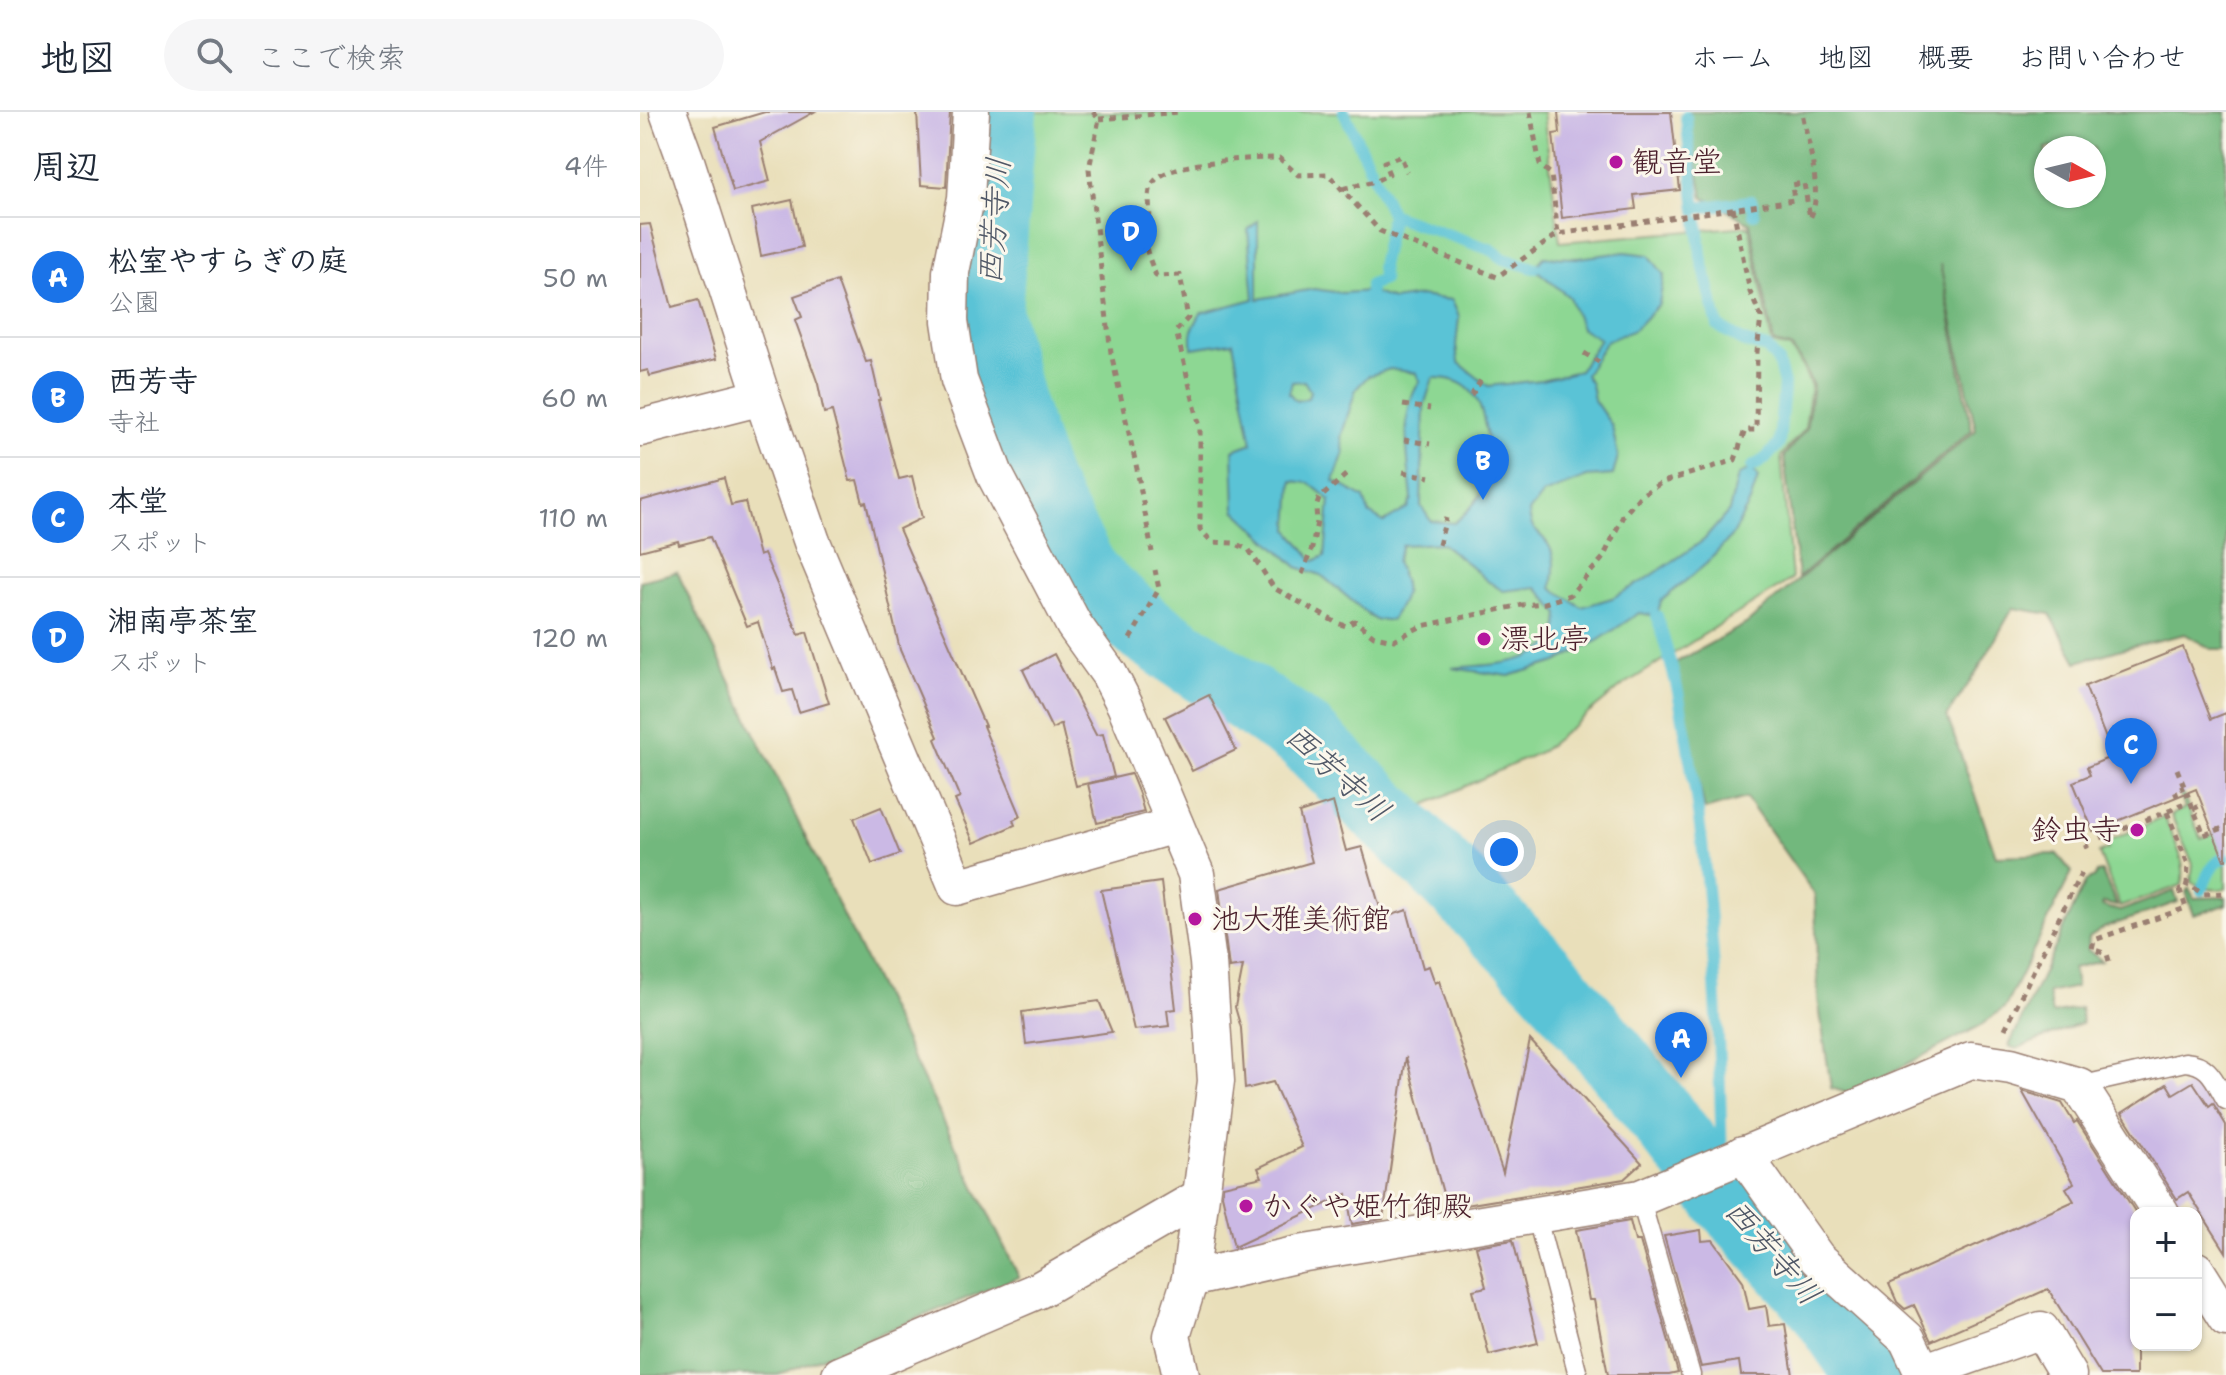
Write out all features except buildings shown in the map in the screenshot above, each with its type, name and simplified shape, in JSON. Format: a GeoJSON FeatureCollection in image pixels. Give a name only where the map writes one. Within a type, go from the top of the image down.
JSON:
{"type":"FeatureCollection","features":[{"type":"Feature","properties":{"kind":"street"},"geometry":{"type":"LineString","coordinates":[[668,112],[812,542],[957,887],[1175,825]]}},
{"type":"Feature","properties":{"kind":"street"},"geometry":{"type":"LineString","coordinates":[[971,112],[966,198],[951,272],[950,321],[959,380],[995,475],[1074,625],[1115,684],[1196,874],[1208,962],[1216,1081],[1190,1279],[1172,1336],[1181,1375]]}},
{"type":"Feature","properties":{"kind":"street"},"geometry":{"type":"LineString","coordinates":[[640,428],[762,397]]}},
{"type":"Feature","properties":{"kind":"street"},"geometry":{"type":"LineString","coordinates":[[1190,1279],[1299,1254],[1640,1198],[1971,1060],[2011,1066],[2079,1086],[2157,1207]]}},
{"type":"Feature","properties":{"kind":"street"},"geometry":{"type":"LineString","coordinates":[[1743,1154],[1817,1258],[1907,1339],[1923,1373],[2041,1330],[2068,1375]]}},
{"type":"Feature","properties":{"kind":"street"},"geometry":{"type":"LineString","coordinates":[[840,1375],[1039,1290],[1200,1197]]}},
{"type":"Feature","properties":{"kind":"street"},"geometry":{"type":"LineString","coordinates":[[2202,1279],[2226,1318]]}},
{"type":"Feature","properties":{"kind":"lane"},"geometry":{"type":"LineString","coordinates":[[2079,1086],[2185,1062],[2196,1063],[2207,1068],[2226,1100]]}},
{"type":"Feature","properties":{"kind":"lane"},"geometry":{"type":"LineString","coordinates":[[1640,1198],[1691,1375]]}},
{"type":"Feature","properties":{"kind":"lane"},"geometry":{"type":"LineString","coordinates":[[1536,1214],[1578,1375]]}},
{"type":"Feature","properties":{"kind":"path"},"geometry":{"type":"LineString","coordinates":[[1093,112],[1099,119]]}},
{"type":"Feature","properties":{"kind":"path"},"geometry":{"type":"LineString","coordinates":[[1099,119],[1180,112]]}},
{"type":"Feature","properties":{"kind":"path"},"geometry":{"type":"LineString","coordinates":[[1530,112],[1540,165],[1551,174],[1558,234]]}},
{"type":"Feature","properties":{"kind":"path"},"geometry":{"type":"LineString","coordinates":[[1733,208],[1750,292],[1761,317],[1757,352],[1756,430],[1745,430],[1735,460],[1663,482],[1641,495],[1623,516],[1603,558],[1570,595],[1545,603],[1422,626],[1394,640],[1374,636],[1355,621],[1346,626],[1337,623],[1274,588],[1249,550],[1234,543],[1212,542],[1200,529],[1200,427],[1176,331],[1188,318],[1180,275],[1156,276],[1145,241],[1149,225],[1149,189],[1157,178],[1177,169],[1279,158],[1298,175],[1328,174],[1380,231],[1497,277],[1558,234],[1733,208],[1794,200],[1792,185],[1804,183],[1810,218],[1814,210],[1815,176],[1802,112]]}},
{"type":"Feature","properties":{"kind":"path"},"geometry":{"type":"LineString","coordinates":[[1099,119],[1089,169],[1111,353],[1152,552]]}},
{"type":"Feature","properties":{"kind":"path"},"geometry":{"type":"LineString","coordinates":[[1343,189],[1389,174],[1384,162],[1401,156],[1407,172]]}},
{"type":"Feature","properties":{"kind":"path"},"geometry":{"type":"LineString","coordinates":[[1584,353],[1599,362]]}},
{"type":"Feature","properties":{"kind":"path"},"geometry":{"type":"LineString","coordinates":[[1471,396],[1483,377]]}},
{"type":"Feature","properties":{"kind":"path"},"geometry":{"type":"LineString","coordinates":[[1403,405],[1430,409]]}},
{"type":"Feature","properties":{"kind":"path"},"geometry":{"type":"LineString","coordinates":[[1404,440],[1430,444]]}},
{"type":"Feature","properties":{"kind":"path"},"geometry":{"type":"LineString","coordinates":[[1403,472],[1430,477]]}},
{"type":"Feature","properties":{"kind":"path"},"geometry":{"type":"LineString","coordinates":[[1302,574],[1312,548],[1319,499],[1346,475]]}},
{"type":"Feature","properties":{"kind":"path"},"geometry":{"type":"LineString","coordinates":[[1439,545],[1446,518]]}},
{"type":"Feature","properties":{"kind":"path"},"geometry":{"type":"LineString","coordinates":[[1126,646],[1159,589],[1155,570]]}},
{"type":"Feature","properties":{"kind":"path"},"geometry":{"type":"LineString","coordinates":[[2177,769],[2204,835],[2226,827]]}},
{"type":"Feature","properties":{"kind":"path"},"geometry":{"type":"LineString","coordinates":[[2101,838],[2181,806],[2175,791],[2184,787]]}},
{"type":"Feature","properties":{"kind":"path"},"geometry":{"type":"LineString","coordinates":[[2193,809],[2202,805]]}},
{"type":"Feature","properties":{"kind":"path"},"geometry":{"type":"LineString","coordinates":[[2109,961],[2107,954],[2092,949],[2094,940],[2186,908],[2180,890],[2185,889],[2187,884],[2188,864],[2167,812]]}},
{"type":"Feature","properties":{"kind":"path"},"geometry":{"type":"LineString","coordinates":[[2004,1030],[2083,869]]}},
{"type":"Feature","properties":{"kind":"path"},"geometry":{"type":"LineString","coordinates":[[2187,884],[2204,894],[2226,893]]}},
{"type":"Feature","properties":{"kind":"green space"},"geometry":{"type":"Polygon","coordinates":[[[1022,112],[1543,112],[1560,242],[1749,226],[1772,344],[1790,348],[1811,386],[1805,428],[1781,456],[1792,579],[1622,686],[1542,751],[1414,810],[1303,711],[1163,616],[1106,570],[1015,335],[1022,112]]]}},
{"type":"Feature","properties":{"kind":"green space"},"geometry":{"type":"Polygon","coordinates":[[[1688,112],[2226,112],[2226,649],[2211,649],[2185,634],[2077,662],[2050,614],[2013,608],[1947,716],[1996,856],[2057,854],[2072,872],[2005,1007],[1980,1026],[1850,1094],[1831,1088],[1818,999],[1815,895],[1746,798],[1705,810],[1673,664],[1746,624],[1976,430],[1940,264],[1972,430],[1798,578],[1784,456],[1806,429],[1813,386],[1791,347],[1774,343],[1750,223],[1703,197],[1688,112]]]}},
{"type":"Feature","properties":{"kind":"green space"},"geometry":{"type":"Polygon","coordinates":[[[677,572],[1019,1277],[778,1375],[640,1375],[640,581],[677,572]]]}},
{"type":"Feature","properties":{"kind":"green space"},"geometry":{"type":"Polygon","coordinates":[[[2182,792],[2201,839],[2226,829],[2226,888],[2208,889],[2191,882],[2193,864],[2171,815],[2185,808],[2179,793],[2182,792]]]}},
{"type":"Feature","properties":{"kind":"green space"},"geometry":{"type":"Polygon","coordinates":[[[2164,817],[2181,859],[2182,885],[2120,907],[2099,853],[2109,849],[2106,842],[2164,817]]]}},
{"type":"Feature","properties":{"kind":"green space"},"geometry":{"type":"Polygon","coordinates":[[[2102,872],[2117,906],[2103,903],[2102,906],[2120,911],[2174,891],[2178,902],[2104,928],[2089,938],[2088,950],[2102,961],[2073,968],[2076,987],[2048,993],[2052,1014],[2080,1008],[2082,1023],[2016,1049],[2009,1046],[2086,881],[2102,872]]]}},
{"type":"Feature","properties":{"kind":"green space"},"geometry":{"type":"Polygon","coordinates":[[[2189,888],[2194,898],[2226,897],[2226,905],[2194,915],[2186,892],[2189,888]]]}},
{"type":"Feature","properties":{"kind":"water"},"geometry":{"type":"Polygon","coordinates":[[[1258,221],[1258,299],[1314,289],[1342,293],[1370,291],[1393,300],[1419,296],[1452,300],[1459,317],[1458,362],[1488,386],[1541,380],[1579,371],[1600,339],[1581,328],[1569,297],[1534,268],[1544,257],[1578,258],[1625,252],[1649,255],[1664,275],[1659,304],[1634,330],[1606,341],[1585,375],[1591,384],[1594,400],[1612,426],[1618,456],[1613,475],[1587,477],[1543,494],[1529,512],[1531,524],[1553,555],[1552,588],[1582,607],[1612,598],[1704,540],[1729,511],[1738,476],[1752,467],[1758,478],[1750,502],[1731,537],[1706,564],[1661,601],[1657,616],[1639,613],[1599,640],[1557,662],[1509,676],[1452,668],[1492,665],[1534,654],[1554,639],[1559,614],[1537,587],[1503,591],[1441,543],[1402,545],[1396,562],[1403,579],[1403,598],[1391,620],[1375,620],[1321,575],[1297,567],[1235,510],[1233,450],[1252,443],[1233,342],[1192,348],[1192,330],[1201,313],[1254,299],[1248,230],[1258,221]],[[1390,369],[1368,376],[1356,389],[1341,437],[1344,452],[1334,481],[1364,498],[1369,513],[1384,522],[1408,508],[1412,499],[1407,422],[1413,393],[1420,382],[1416,373],[1390,369]],[[1433,378],[1424,406],[1421,506],[1431,521],[1454,523],[1472,506],[1485,484],[1488,457],[1483,415],[1467,388],[1447,379],[1433,378]],[[1304,381],[1292,382],[1289,393],[1296,401],[1308,398],[1310,391],[1304,381]],[[1292,481],[1289,530],[1314,561],[1325,556],[1330,500],[1309,483],[1292,481]]]}},
{"type":"Feature","properties":{"kind":"waterway","name":"西芳寺川"},"geometry":{"type":"LineString","coordinates":[[1002,112],[987,311],[1008,399],[1036,484],[1087,578],[1142,627],[1304,736],[1445,873],[1551,982],[1722,1194],[1821,1304],[1870,1375]]}},
{"type":"Feature","properties":{"kind":"waterway"},"geometry":{"type":"LineString","coordinates":[[1344,112],[1392,215],[1381,266],[1383,280],[1370,285],[1370,291]]}},
{"type":"Feature","properties":{"kind":"waterway"},"geometry":{"type":"LineString","coordinates":[[1686,117],[1696,210]]}},
{"type":"Feature","properties":{"kind":"waterway"},"geometry":{"type":"LineString","coordinates":[[1696,208],[1752,201],[1754,214]]}},
{"type":"Feature","properties":{"kind":"waterway"},"geometry":{"type":"LineString","coordinates":[[1392,215],[1534,268]]}},
{"type":"Feature","properties":{"kind":"waterway"},"geometry":{"type":"LineString","coordinates":[[1698,222],[1701,256],[1718,326],[1744,342],[1767,348],[1778,362],[1784,384],[1779,444],[1752,467]]}},
{"type":"Feature","properties":{"kind":"waterway"},"geometry":{"type":"LineString","coordinates":[[1657,616],[1678,692],[1699,816],[1716,1005],[1722,1194]]}},
{"type":"Feature","properties":{"kind":"waterway"},"geometry":{"type":"LineString","coordinates":[[2202,890],[2210,871],[2224,858]]}},
{"type":"Feature","properties":{"kind":"place","name":"観音堂"},"geometry":{"type":"Point","coordinates":[1616,162]}},
{"type":"Feature","properties":{"kind":"place","name":"湘南亭茶室"},"geometry":{"type":"Point","coordinates":[1131,271]}},
{"type":"Feature","properties":{"kind":"place","name":"西芳寺"},"geometry":{"type":"Point","coordinates":[1483,500]}},
{"type":"Feature","properties":{"kind":"place","name":"漂北亭"},"geometry":{"type":"Point","coordinates":[1484,639]}},
{"type":"Feature","properties":{"kind":"place","name":"本堂"},"geometry":{"type":"Point","coordinates":[2131,784]}},
{"type":"Feature","properties":{"kind":"place","name":"鈴虫寺"},"geometry":{"type":"Point","coordinates":[2137,830]}},
{"type":"Feature","properties":{"kind":"place","name":"池大雅美術館"},"geometry":{"type":"Point","coordinates":[1195,919]}},
{"type":"Feature","properties":{"kind":"place","name":"松室やすらぎの庭"},"geometry":{"type":"Point","coordinates":[1681,1078]}},
{"type":"Feature","properties":{"kind":"place","name":"かぐや姫竹御殿"},"geometry":{"type":"Point","coordinates":[1246,1206]}}]}
